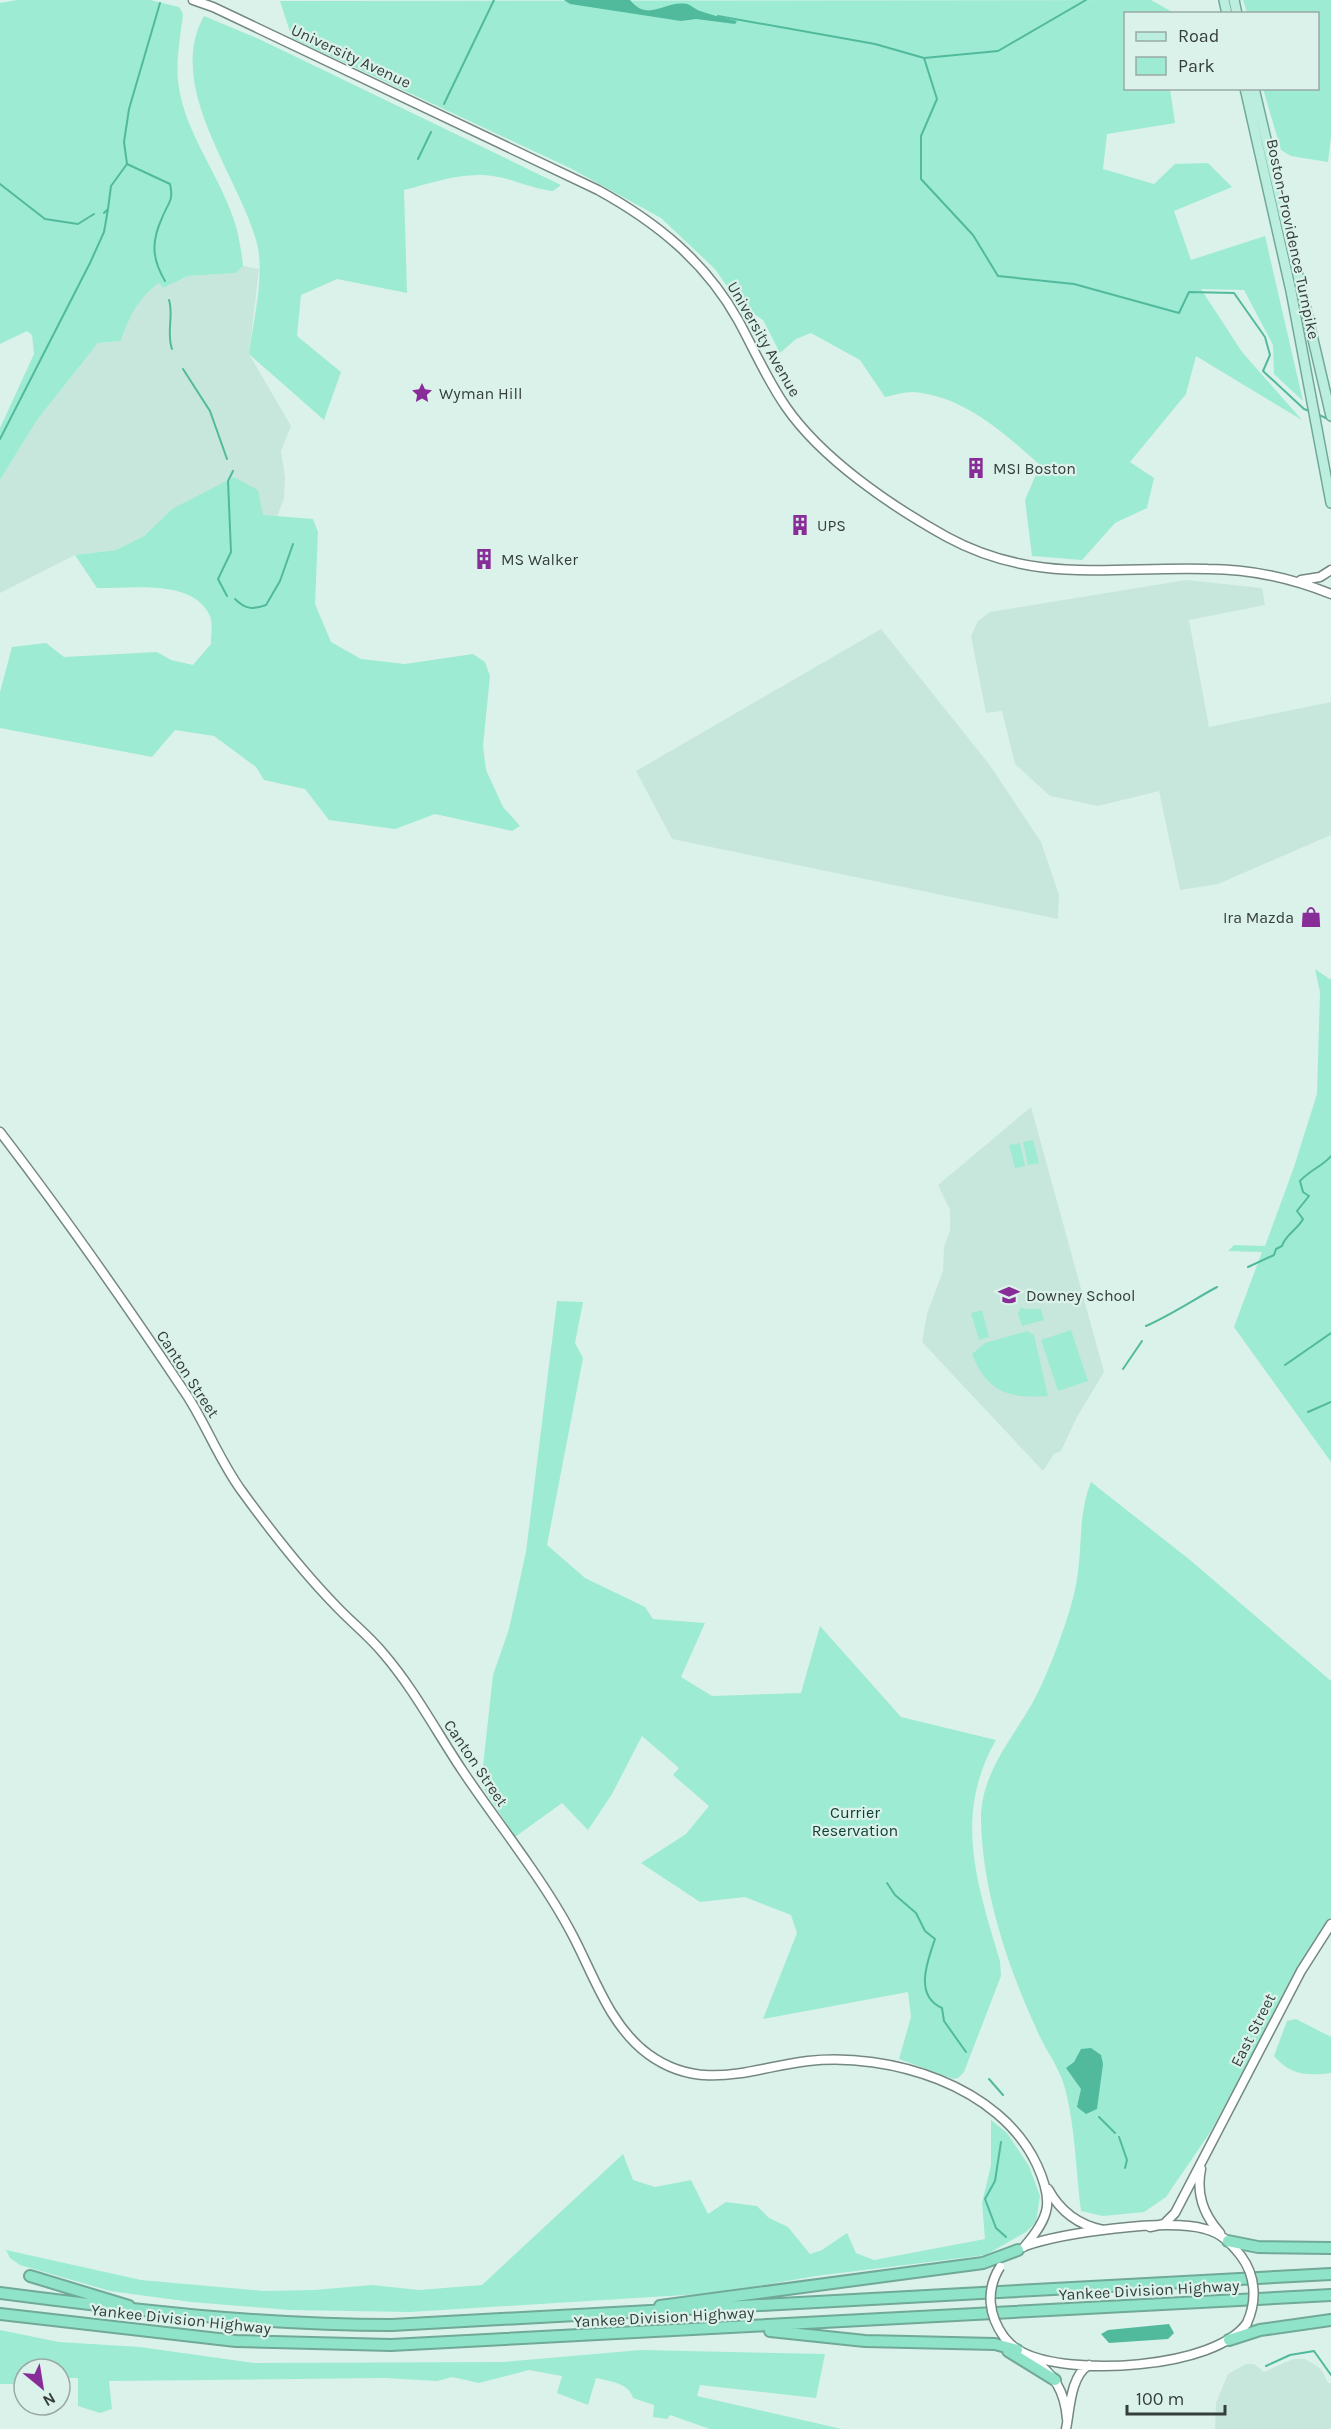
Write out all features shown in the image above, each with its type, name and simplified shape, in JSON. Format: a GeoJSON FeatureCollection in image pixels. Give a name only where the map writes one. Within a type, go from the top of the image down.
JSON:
{"type":"FeatureCollection","features":[{"type":"Feature","properties":{"kind":"highway"},"geometry":{"type":"LineString","coordinates":[[1226,2240],[1258,2247],[1331,2248]]}},
{"type":"Feature","properties":{"kind":"highway"},"geometry":{"type":"LineString","coordinates":[[627,2313],[681,2301],[748,2295],[983,2263],[1021,2248]]}},
{"type":"Feature","properties":{"kind":"highway","name":"Yankee Division Highway"},"geometry":{"type":"LineString","coordinates":[[0,2293],[143,2311],[272,2323],[357,2325],[627,2313],[1331,2274]]}},
{"type":"Feature","properties":{"kind":"highway"},"geometry":{"type":"LineString","coordinates":[[30,2276],[105,2296],[143,2311]]}},
{"type":"Feature","properties":{"kind":"highway","name":"Yankee Division Highway"},"geometry":{"type":"LineString","coordinates":[[0,2314],[184,2337],[290,2344],[427,2344],[1331,2295]]}},
{"type":"Feature","properties":{"kind":"highway"},"geometry":{"type":"LineString","coordinates":[[1228,2340],[1260,2330],[1331,2320]]}},
{"type":"Feature","properties":{"kind":"highway"},"geometry":{"type":"LineString","coordinates":[[749,2327],[856,2341],[995,2344],[1020,2351]]}},
{"type":"Feature","properties":{"kind":"highway"},"geometry":{"type":"LineString","coordinates":[[985,2344],[1009,2352],[1055,2379]]}},
{"type":"Feature","properties":{"kind":"main road","name":"University Avenue"},"geometry":{"type":"LineString","coordinates":[[193,0],[213,7],[598,190],[663,230],[694,259],[722,294],[784,406],[814,442],[864,483],[944,536],[998,559],[1046,569],[1084,572],[1208,568],[1243,571],[1294,581],[1331,594]]}},
{"type":"Feature","properties":{"kind":"main road","name":"Boston-Providence Turnpike"},"geometry":{"type":"LineString","coordinates":[[1245,90],[1283,255],[1331,503]]}},
{"type":"Feature","properties":{"kind":"main road","name":"Boston-Providence Turnpike"},"geometry":{"type":"LineString","coordinates":[[1254,90],[1331,416]]}},
{"type":"Feature","properties":{"kind":"main road"},"geometry":{"type":"LineString","coordinates":[[1294,581],[1317,578],[1331,570]]}},
{"type":"Feature","properties":{"kind":"main road","name":"Canton Street"},"geometry":{"type":"LineString","coordinates":[[0,1132],[94,1259],[185,1393],[229,1472],[245,1495],[335,1605],[391,1662],[551,1899],[605,2000],[632,2040],[644,2051],[673,2068],[708,2076],[737,2076],[808,2061],[882,2064],[925,2075],[973,2098],[1009,2126],[1031,2153],[1044,2184],[1048,2202],[1045,2219],[1021,2248],[1000,2267],[992,2283],[990,2301],[993,2318],[1004,2337],[1020,2351]]}},
{"type":"Feature","properties":{"kind":"main road","name":"East Street"},"geometry":{"type":"LineString","coordinates":[[1150,2227],[1164,2224],[1171,2218],[1301,1971],[1331,1924]]}},
{"type":"Feature","properties":{"kind":"main road","name":"East Street"},"geometry":{"type":"LineString","coordinates":[[1207,2153],[1199,2181],[1200,2199],[1207,2217],[1241,2256],[1251,2272],[1254,2287],[1253,2306],[1247,2323],[1228,2340]]}},
{"type":"Feature","properties":{"kind":"main road","name":"Canton Street"},"geometry":{"type":"LineString","coordinates":[[1044,2184],[1059,2206],[1069,2215],[1086,2225],[1108,2231]]}},
{"type":"Feature","properties":{"kind":"main road"},"geometry":{"type":"LineString","coordinates":[[1021,2248],[1047,2240],[1150,2227],[1196,2227],[1226,2240]]}},
{"type":"Feature","properties":{"kind":"main road"},"geometry":{"type":"LineString","coordinates":[[1020,2351],[1053,2361],[1089,2365],[1173,2358],[1214,2347],[1228,2340]]}},
{"type":"Feature","properties":{"kind":"main road"},"geometry":{"type":"LineString","coordinates":[[1020,2351],[1040,2364],[1055,2379],[1065,2403],[1067,2419]]}},
{"type":"Feature","properties":{"kind":"main road"},"geometry":{"type":"LineString","coordinates":[[1066,2429],[1077,2381],[1084,2368],[1089,2365]]}},
{"type":"Feature","properties":{"kind":"shaded area"},"geometry":{"type":"Polygon","coordinates":[[[564,0],[630,0],[644,10],[687,4],[698,10],[737,21],[735,24],[696,19],[681,21],[570,4],[564,0]]]}},
{"type":"Feature","properties":{"kind":"shaded area"},"geometry":{"type":"Polygon","coordinates":[[[243,266],[259,269],[249,354],[291,426],[281,451],[285,477],[284,498],[277,517],[172,509],[144,536],[116,550],[75,555],[0,593],[0,480],[37,420],[98,343],[121,341],[129,318],[144,294],[159,283],[163,288],[188,276],[236,273],[243,266]]]}},
{"type":"Feature","properties":{"kind":"shaded area"},"geometry":{"type":"Polygon","coordinates":[[[1186,580],[1262,588],[1265,605],[1189,620],[1209,727],[1331,702],[1331,835],[1218,884],[1180,890],[1159,791],[1098,806],[1050,796],[1015,764],[1002,711],[986,713],[971,636],[978,621],[990,612],[1186,580]]]}},
{"type":"Feature","properties":{"kind":"shaded area"},"geometry":{"type":"Polygon","coordinates":[[[881,629],[989,764],[1041,842],[1059,895],[1058,919],[672,839],[636,771],[881,629]]]}},
{"type":"Feature","properties":{"kind":"shaded area","name":"Downey School"},"geometry":{"type":"Polygon","coordinates":[[[1031,1107],[1104,1372],[1077,1417],[1061,1451],[1054,1454],[1043,1471],[922,1342],[927,1314],[943,1271],[944,1247],[950,1231],[950,1210],[938,1185],[1031,1107]]]}},
{"type":"Feature","properties":{"kind":"shaded area"},"geometry":{"type":"Polygon","coordinates":[[[1091,2048],[1101,2055],[1103,2064],[1097,2109],[1086,2114],[1077,2107],[1081,2089],[1066,2068],[1074,2062],[1081,2049],[1091,2048]]]}},
{"type":"Feature","properties":{"kind":"shaded area"},"geometry":{"type":"Polygon","coordinates":[[[1169,2324],[1174,2333],[1168,2339],[1109,2343],[1101,2334],[1108,2330],[1169,2324]]]}},
{"type":"Feature","properties":{"kind":"shaded area"},"geometry":{"type":"Polygon","coordinates":[[[1293,2359],[1305,2359],[1315,2365],[1321,2369],[1328,2383],[1331,2383],[1331,2429],[1215,2429],[1216,2403],[1228,2374],[1246,2364],[1254,2364],[1264,2372],[1293,2359]]]}},
{"type":"Feature","properties":{"kind":"green space"},"geometry":{"type":"Polygon","coordinates":[[[17,0],[150,0],[179,7],[183,14],[178,51],[179,88],[188,120],[233,218],[243,266],[236,273],[188,276],[163,288],[159,283],[145,295],[127,324],[121,341],[98,343],[37,420],[0,480],[0,428],[34,354],[32,335],[27,331],[0,344],[0,3],[17,0]]]}},
{"type":"Feature","properties":{"kind":"green space"},"geometry":{"type":"Polygon","coordinates":[[[1151,0],[1172,12],[1124,12],[1124,90],[1170,90],[1175,123],[1107,134],[1103,169],[1154,184],[1175,164],[1208,163],[1232,187],[1174,211],[1191,260],[1265,236],[1303,401],[1274,374],[1273,345],[1244,290],[1201,289],[1242,352],[1302,420],[1196,356],[1186,394],[1130,462],[1154,478],[1147,508],[1115,523],[1082,560],[1032,556],[1025,500],[1040,465],[997,429],[966,408],[932,395],[910,392],[885,397],[860,360],[811,333],[796,339],[780,353],[763,320],[740,305],[715,269],[661,218],[572,169],[292,38],[280,1],[1151,0]]]}},
{"type":"Feature","properties":{"kind":"green space"},"geometry":{"type":"Polygon","coordinates":[[[1243,0],[1331,0],[1331,136],[1328,162],[1291,156],[1281,150],[1263,90],[1319,90],[1319,12],[1247,12],[1243,0]]]}},
{"type":"Feature","properties":{"kind":"green space"},"geometry":{"type":"Polygon","coordinates":[[[204,16],[259,39],[561,185],[553,191],[499,177],[475,175],[451,178],[404,190],[407,293],[337,279],[301,295],[297,336],[341,372],[324,420],[249,354],[256,312],[259,253],[247,214],[208,129],[198,100],[193,71],[194,43],[204,16]]]}},
{"type":"Feature","properties":{"kind":"green space"},"geometry":{"type":"Polygon","coordinates":[[[234,477],[258,490],[263,515],[313,519],[318,532],[315,604],[331,642],[361,659],[405,664],[473,654],[485,662],[490,676],[483,746],[486,770],[503,807],[520,826],[512,831],[435,814],[395,829],[329,820],[305,789],[264,780],[256,767],[214,736],[175,730],[152,757],[0,728],[0,692],[12,647],[46,643],[64,657],[157,652],[171,660],[193,665],[211,644],[211,619],[202,604],[190,596],[160,588],[97,588],[75,555],[116,550],[144,536],[172,509],[234,477]]]}},
{"type":"Feature","properties":{"kind":"green space"},"geometry":{"type":"Polygon","coordinates":[[[1315,969],[1331,980],[1331,1462],[1234,1327],[1262,1252],[1228,1251],[1234,1245],[1265,1246],[1294,1167],[1317,1094],[1320,992],[1315,969]]]}},
{"type":"Feature","properties":{"kind":"green space"},"geometry":{"type":"Polygon","coordinates":[[[1033,1140],[1039,1163],[1028,1165],[1023,1142],[1033,1140]]]}},
{"type":"Feature","properties":{"kind":"green space"},"geometry":{"type":"Polygon","coordinates":[[[1020,1143],[1025,1166],[1015,1168],[1009,1145],[1020,1143]]]}},
{"type":"Feature","properties":{"kind":"green space","name":"Currier Reservation"},"geometry":{"type":"Polygon","coordinates":[[[557,1301],[583,1302],[575,1343],[583,1358],[547,1545],[585,1578],[645,1607],[653,1619],[705,1623],[681,1677],[712,1696],[801,1693],[820,1626],[901,1717],[996,1740],[983,1768],[975,1795],[972,1823],[977,1877],[1000,1961],[1001,1976],[964,2072],[958,2078],[953,2079],[899,2059],[911,2017],[908,1992],[763,2019],[797,1933],[791,1915],[745,1897],[700,1902],[641,1863],[686,1834],[709,1806],[673,1775],[679,1768],[642,1736],[612,1794],[588,1830],[562,1803],[515,1837],[481,1784],[493,1675],[509,1629],[526,1552],[557,1301]]]}},
{"type":"Feature","properties":{"kind":"green space"},"geometry":{"type":"Polygon","coordinates":[[[1021,1307],[1041,1309],[1044,1320],[1022,1326],[1018,1314],[1021,1307]]]}},
{"type":"Feature","properties":{"kind":"green space"},"geometry":{"type":"Polygon","coordinates":[[[982,1310],[989,1337],[979,1340],[971,1313],[982,1310]]]}},
{"type":"Feature","properties":{"kind":"green space"},"geometry":{"type":"Polygon","coordinates":[[[1071,1330],[1088,1381],[1058,1391],[1041,1340],[1071,1330]]]}},
{"type":"Feature","properties":{"kind":"green space"},"geometry":{"type":"Polygon","coordinates":[[[1027,1331],[1034,1335],[1048,1396],[1022,1396],[1001,1390],[985,1377],[972,1354],[985,1343],[1027,1331]]]}},
{"type":"Feature","properties":{"kind":"green space"},"geometry":{"type":"Polygon","coordinates":[[[1091,1482],[1190,1560],[1331,1681],[1331,1918],[1303,1962],[1211,2131],[1166,2197],[1144,2212],[1103,2216],[1081,2211],[1068,2100],[1058,2070],[1025,2004],[1006,1953],[991,1899],[982,1845],[981,1819],[982,1803],[992,1772],[1035,1698],[1066,1621],[1077,1582],[1083,1515],[1091,1482]]]}},
{"type":"Feature","properties":{"kind":"green space"},"geometry":{"type":"Polygon","coordinates":[[[1296,2019],[1331,2037],[1331,2073],[1307,2074],[1293,2071],[1274,2056],[1287,2021],[1296,2019]]]}},
{"type":"Feature","properties":{"kind":"green space"},"geometry":{"type":"Polygon","coordinates":[[[991,2120],[1007,2133],[1029,2166],[1040,2196],[1036,2222],[1026,2232],[986,2255],[816,2276],[716,2293],[410,2312],[290,2310],[191,2302],[110,2291],[20,2265],[10,2258],[6,2250],[141,2280],[264,2291],[372,2285],[419,2290],[482,2285],[623,2154],[633,2180],[655,2187],[691,2180],[708,2214],[726,2202],[757,2206],[769,2218],[788,2227],[810,2254],[822,2250],[847,2233],[856,2253],[874,2260],[985,2239],[982,2203],[991,2165],[991,2120]]]}},
{"type":"Feature","properties":{"kind":"green space"},"geometry":{"type":"Polygon","coordinates":[[[0,2330],[59,2342],[140,2347],[254,2363],[503,2362],[641,2350],[825,2354],[816,2398],[700,2385],[697,2396],[842,2429],[710,2429],[670,2415],[667,2419],[653,2417],[654,2405],[633,2398],[623,2386],[596,2378],[588,2405],[557,2393],[562,2376],[529,2370],[479,2383],[452,2377],[437,2381],[385,2378],[109,2381],[112,2409],[100,2413],[78,2406],[78,2378],[72,2378],[72,2357],[12,2357],[12,2384],[0,2384],[0,2330]]]}},
{"type":"Feature","properties":{"kind":"waterway"},"geometry":{"type":"LineString","coordinates":[[444,104],[494,0]]}},
{"type":"Feature","properties":{"kind":"waterway"},"geometry":{"type":"LineString","coordinates":[[924,58],[998,51],[1086,0]]}},
{"type":"Feature","properties":{"kind":"waterway"},"geometry":{"type":"LineString","coordinates":[[160,3],[129,109],[124,142],[127,164],[170,184],[171,198],[158,227],[154,250],[165,281]]}},
{"type":"Feature","properties":{"kind":"waterway"},"geometry":{"type":"LineString","coordinates":[[718,16],[875,44],[924,58],[937,99],[921,136],[921,179],[973,235],[998,276],[1074,284],[1179,313],[1189,292],[1234,293],[1265,337],[1270,355],[1263,371],[1304,409],[1312,412]]}},
{"type":"Feature","properties":{"kind":"waterway"},"geometry":{"type":"LineString","coordinates":[[418,159],[431,132]]}},
{"type":"Feature","properties":{"kind":"waterway"},"geometry":{"type":"LineString","coordinates":[[104,213],[108,209],[111,186],[127,164]]}},
{"type":"Feature","properties":{"kind":"waterway"},"geometry":{"type":"LineString","coordinates":[[0,184],[45,219],[78,224],[94,214]]}},
{"type":"Feature","properties":{"kind":"waterway"},"geometry":{"type":"LineString","coordinates":[[0,439],[90,263],[104,232],[108,209]]}},
{"type":"Feature","properties":{"kind":"waterway"},"geometry":{"type":"LineString","coordinates":[[169,300],[172,349]]}},
{"type":"Feature","properties":{"kind":"waterway"},"geometry":{"type":"LineString","coordinates":[[183,369],[210,411],[227,459]]}},
{"type":"Feature","properties":{"kind":"waterway"},"geometry":{"type":"LineString","coordinates":[[1317,414],[1328,419]]}},
{"type":"Feature","properties":{"kind":"waterway"},"geometry":{"type":"LineString","coordinates":[[227,596],[218,579],[231,552],[228,481],[233,471]]}},
{"type":"Feature","properties":{"kind":"waterway"},"geometry":{"type":"LineString","coordinates":[[235,599],[249,608],[266,605],[280,581],[293,544]]}},
{"type":"Feature","properties":{"kind":"waterway"},"geometry":{"type":"LineString","coordinates":[[1248,1267],[1274,1255],[1276,1249],[1282,1246],[1301,1223],[1303,1219],[1297,1211],[1309,1196],[1303,1192],[1300,1181],[1331,1156]]}},
{"type":"Feature","properties":{"kind":"waterway"},"geometry":{"type":"LineString","coordinates":[[1146,1326],[1217,1287]]}},
{"type":"Feature","properties":{"kind":"waterway"},"geometry":{"type":"LineString","coordinates":[[1285,1365],[1331,1333]]}},
{"type":"Feature","properties":{"kind":"waterway"},"geometry":{"type":"LineString","coordinates":[[1123,1369],[1142,1341]]}},
{"type":"Feature","properties":{"kind":"waterway"},"geometry":{"type":"LineString","coordinates":[[1308,1412],[1331,1402]]}},
{"type":"Feature","properties":{"kind":"waterway"},"geometry":{"type":"LineString","coordinates":[[887,1883],[895,1895],[916,1913],[925,1931],[935,1939],[926,1968],[925,1987],[933,2003],[942,2008],[944,2021],[966,2052]]}},
{"type":"Feature","properties":{"kind":"waterway"},"geometry":{"type":"LineString","coordinates":[[989,2079],[1003,2095]]}},
{"type":"Feature","properties":{"kind":"waterway"},"geometry":{"type":"LineString","coordinates":[[1099,2117],[1115,2133]]}},
{"type":"Feature","properties":{"kind":"waterway"},"geometry":{"type":"LineString","coordinates":[[1119,2137],[1127,2160],[1125,2168]]}},
{"type":"Feature","properties":{"kind":"waterway"},"geometry":{"type":"LineString","coordinates":[[1001,2142],[995,2181],[985,2199],[996,2228],[1006,2237]]}},
{"type":"Feature","properties":{"kind":"waterway"},"geometry":{"type":"LineString","coordinates":[[1266,2366],[1290,2355],[1314,2351],[1331,2375]]}},
{"type":"Feature","properties":{"kind":"place","name":"Wyman Hill"},"geometry":{"type":"Point","coordinates":[422,393]}},
{"type":"Feature","properties":{"kind":"place","name":"MSI Boston"},"geometry":{"type":"Point","coordinates":[976,468]}},
{"type":"Feature","properties":{"kind":"place","name":"UPS"},"geometry":{"type":"Point","coordinates":[800,525]}},
{"type":"Feature","properties":{"kind":"place","name":"MS Walker"},"geometry":{"type":"Point","coordinates":[484,559]}},
{"type":"Feature","properties":{"kind":"place","name":"Ira Mazda"},"geometry":{"type":"Point","coordinates":[1311,917]}},
{"type":"Feature","properties":{"kind":"place","name":"Downey School"},"geometry":{"type":"Point","coordinates":[1009,1295]}}]}
